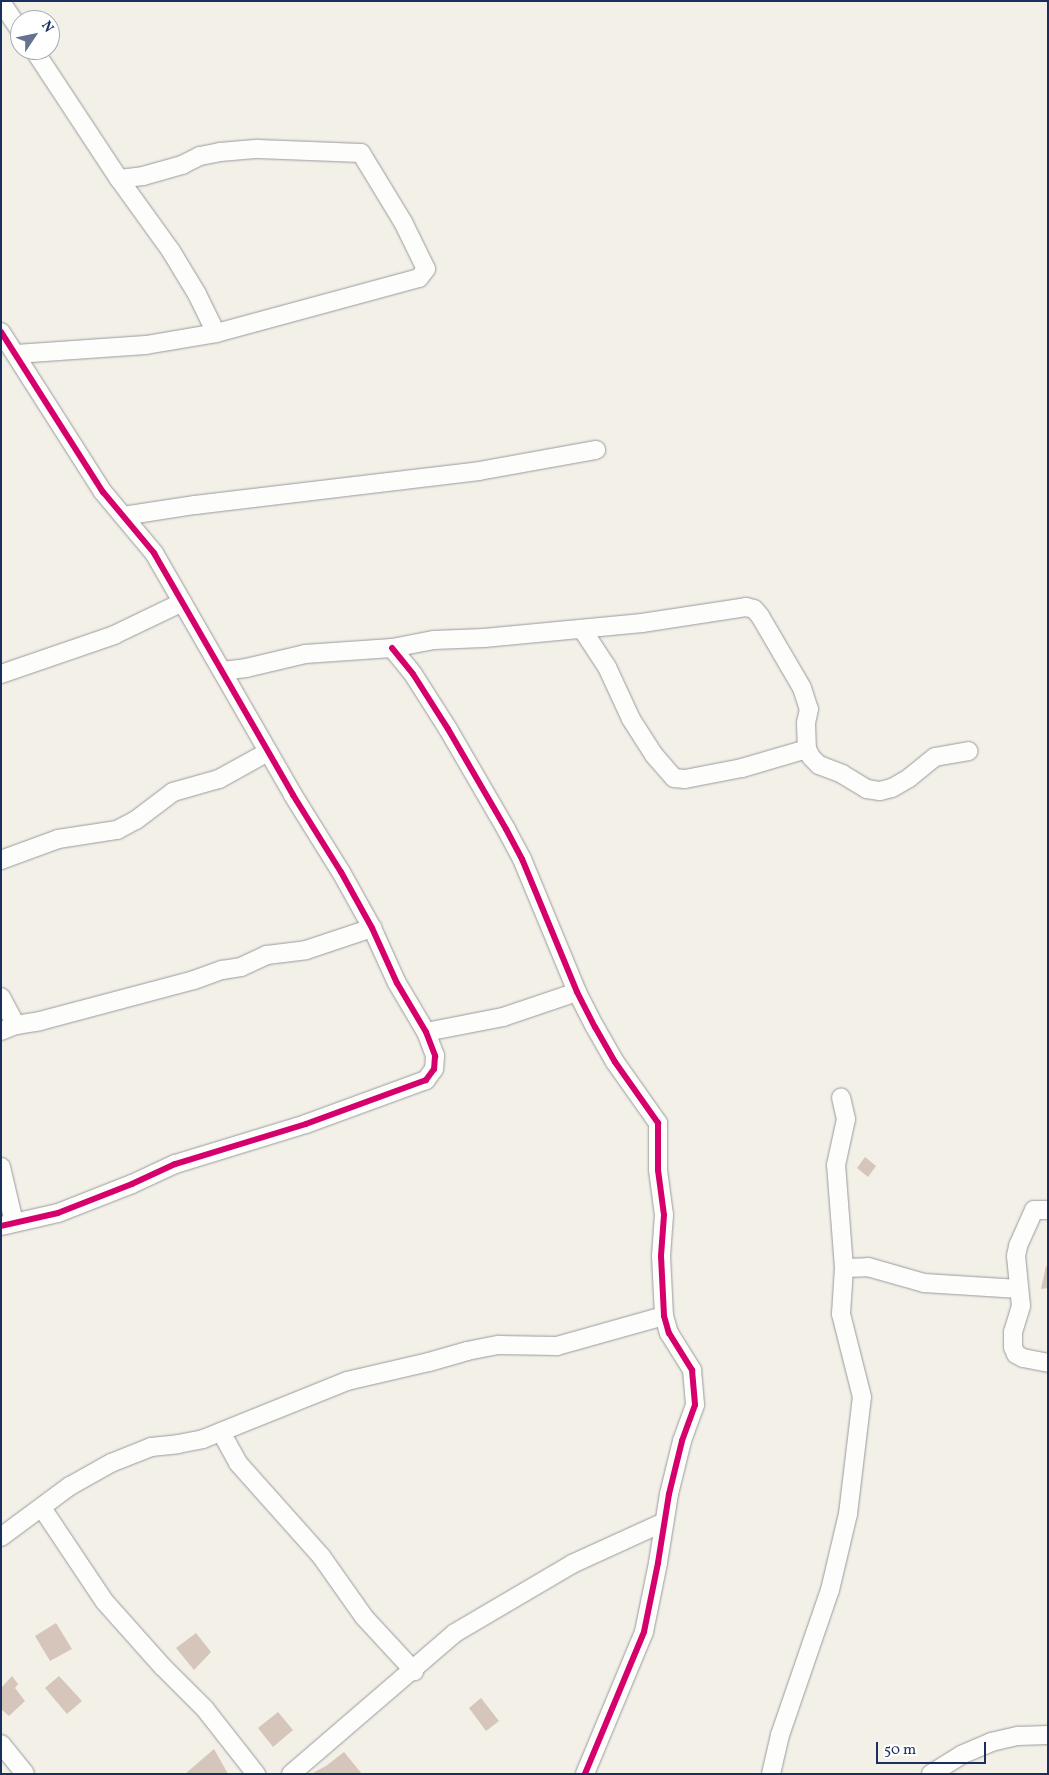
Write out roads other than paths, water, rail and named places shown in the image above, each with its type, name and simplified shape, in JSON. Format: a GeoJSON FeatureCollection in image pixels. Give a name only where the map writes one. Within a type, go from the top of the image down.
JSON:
{"type":"FeatureCollection","features":[{"type":"Feature","properties":{"kind":"street"},"geometry":{"type":"LineString","coordinates":[[1,2],[10,15]]}},
{"type":"Feature","properties":{"kind":"street"},"geometry":{"type":"LineString","coordinates":[[41,60],[119,178],[171,251],[216,333]]}},
{"type":"Feature","properties":{"kind":"street"},"geometry":{"type":"LineString","coordinates":[[16,354],[146,346],[216,333],[419,278],[426,268],[403,222],[361,153],[258,149],[220,152],[200,156],[182,165],[143,176],[119,178]]}},
{"type":"Feature","properties":{"kind":"street"},"geometry":{"type":"LineString","coordinates":[[1,332],[103,492],[154,552],[268,752],[372,928],[397,983],[426,1032],[435,1056],[434,1069],[426,1080],[306,1124],[175,1164],[132,1184],[58,1212],[8,1224],[1,1167]]}},
{"type":"Feature","properties":{"kind":"street"},"geometry":{"type":"LineString","coordinates":[[123,516],[194,505],[479,471],[596,450]]}},
{"type":"Feature","properties":{"kind":"street"},"geometry":{"type":"LineString","coordinates":[[3,669],[114,635],[183,602]]}},
{"type":"Feature","properties":{"kind":"street"},"geometry":{"type":"LineString","coordinates":[[222,671],[266,664],[305,654],[392,648],[434,640],[484,638],[642,624],[746,607],[754,609],[795,673],[807,699],[808,749],[811,757],[819,765],[842,774],[867,789],[880,791],[892,788],[910,778],[935,757],[968,751]]}},
{"type":"Feature","properties":{"kind":"street"},"geometry":{"type":"LineString","coordinates":[[582,629],[607,667],[631,719],[654,756],[674,778],[685,779],[742,768],[808,749]]}},
{"type":"Feature","properties":{"kind":"street"},"geometry":{"type":"LineString","coordinates":[[392,648],[413,674],[448,729],[506,829],[522,859],[577,992],[615,1062],[658,1123],[658,1170],[664,1214],[662,1265],[664,1316],[669,1334],[692,1370],[695,1406],[682,1442],[664,1522],[644,1632],[584,1774]]}},
{"type":"Feature","properties":{"kind":"street"},"geometry":{"type":"LineString","coordinates":[[1,860],[58,839],[117,830],[136,820],[173,792],[220,779],[268,752]]}},
{"type":"Feature","properties":{"kind":"street"},"geometry":{"type":"LineString","coordinates":[[1,997],[9,1028],[40,1022],[188,982],[222,970],[241,966],[267,955],[306,950],[372,928]]}},
{"type":"Feature","properties":{"kind":"street"},"geometry":{"type":"LineString","coordinates":[[426,1032],[503,1017],[577,992]]}},
{"type":"Feature","properties":{"kind":"street"},"geometry":{"type":"LineString","coordinates":[[771,1774],[780,1735],[830,1590],[848,1514],[862,1397],[841,1314],[844,1268],[836,1165],[846,1119],[841,1098]]}},
{"type":"Feature","properties":{"kind":"street"},"geometry":{"type":"LineString","coordinates":[[1048,1210],[1034,1210],[1018,1246],[1016,1256],[1021,1306],[1013,1332],[1013,1348],[1016,1354],[1024,1358],[1048,1363]]}},
{"type":"Feature","properties":{"kind":"street"},"geometry":{"type":"LineString","coordinates":[[844,1268],[868,1267],[924,1283],[1019,1289]]}},
{"type":"Feature","properties":{"kind":"street"},"geometry":{"type":"LineString","coordinates":[[1,1537],[70,1486],[111,1463],[151,1447],[178,1444],[221,1432],[347,1381],[467,1351],[499,1345],[557,1346],[664,1316]]}},
{"type":"Feature","properties":{"kind":"street"},"geometry":{"type":"LineString","coordinates":[[221,1432],[238,1463],[322,1556],[364,1617],[414,1671]]}},
{"type":"Feature","properties":{"kind":"street"},"geometry":{"type":"LineString","coordinates":[[42,1508],[105,1602],[163,1668],[205,1709],[256,1774]]}},
{"type":"Feature","properties":{"kind":"street"},"geometry":{"type":"LineString","coordinates":[[291,1774],[414,1671],[455,1633],[572,1564],[664,1522]]}},
{"type":"Feature","properties":{"kind":"street"},"geometry":{"type":"LineString","coordinates":[[930,1774],[960,1756],[991,1742],[1018,1736],[1048,1735]]}},
{"type":"Feature","properties":{"kind":"street"},"geometry":{"type":"LineString","coordinates":[[1,1744],[25,1774]]}}]}
